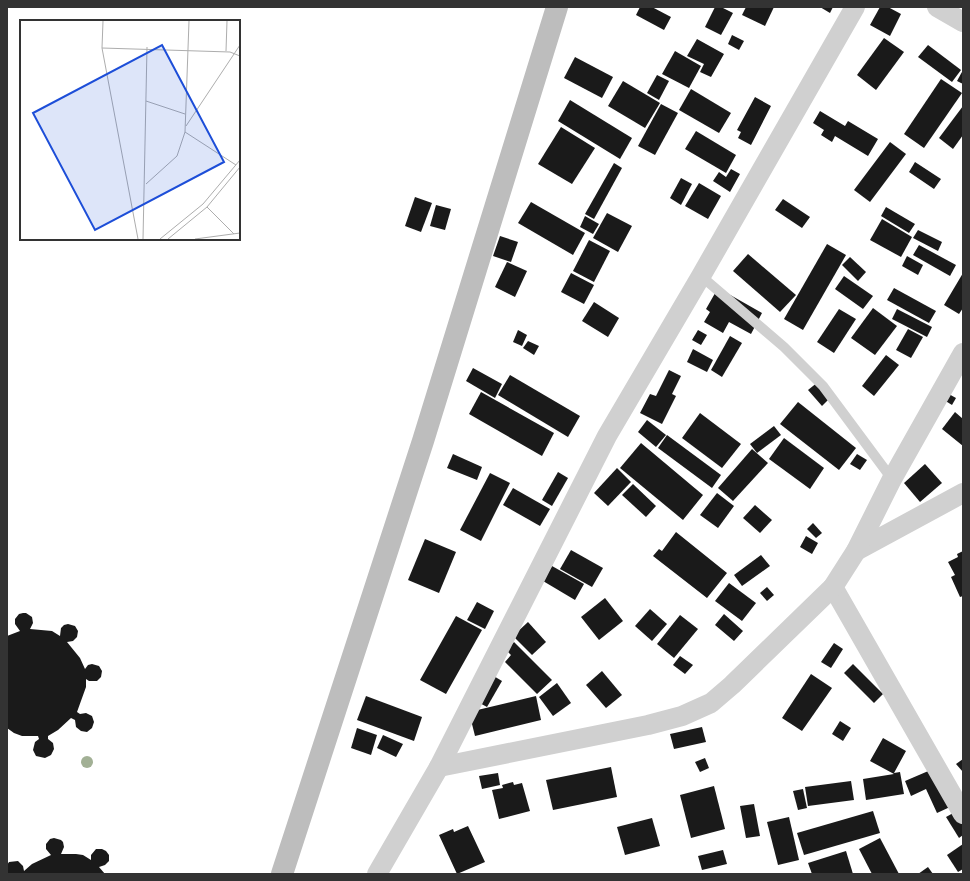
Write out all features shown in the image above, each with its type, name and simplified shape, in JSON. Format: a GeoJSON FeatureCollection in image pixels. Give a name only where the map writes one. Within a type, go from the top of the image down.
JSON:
{"type":"FeatureCollection","features":[{"type":"Feature","properties":{"kind":"street"},"geometry":{"type":"LineString","coordinates":[[282,874],[423,441],[557,7]]}},
{"type":"Feature","properties":{"kind":"street"},"geometry":{"type":"LineString","coordinates":[[377,874],[439,767],[607,436],[701,276],[855,7]]}},
{"type":"Feature","properties":{"kind":"street"},"geometry":{"type":"LineString","coordinates":[[937,7],[963,22]]}},
{"type":"Feature","properties":{"kind":"street"},"geometry":{"type":"LineString","coordinates":[[439,767],[648,725],[682,716],[711,703],[732,685],[833,587],[856,551],[892,479],[963,353]]}},
{"type":"Feature","properties":{"kind":"street"},"geometry":{"type":"LineString","coordinates":[[856,551],[963,493]]}},
{"type":"Feature","properties":{"kind":"street"},"geometry":{"type":"LineString","coordinates":[[833,587],[963,814]]}},
{"type":"Feature","properties":{"kind":"lane"},"geometry":{"type":"LineString","coordinates":[[701,276],[784,347],[823,386],[892,479]]}},
{"type":"Feature","properties":{"kind":"building"},"geometry":{"type":"Polygon","coordinates":[[[640,7],[652,7],[671,17],[664,30],[636,15],[640,7]]]}},
{"type":"Feature","properties":{"kind":"building"},"geometry":{"type":"Polygon","coordinates":[[[715,7],[721,7],[733,13],[721,35],[705,27],[715,7]]]}},
{"type":"Feature","properties":{"kind":"building"},"geometry":{"type":"Polygon","coordinates":[[[746,7],[774,7],[765,26],[742,15],[746,7]]]}},
{"type":"Feature","properties":{"kind":"building"},"geometry":{"type":"Polygon","coordinates":[[[820,7],[833,7],[830,13],[820,7]]]}},
{"type":"Feature","properties":{"kind":"building"},"geometry":{"type":"Polygon","coordinates":[[[880,7],[888,7],[901,14],[890,36],[870,25],[880,7]]]}},
{"type":"Feature","properties":{"kind":"building"},"geometry":{"type":"Polygon","coordinates":[[[732,35],[744,41],[739,50],[728,44],[732,35]]]}},
{"type":"Feature","properties":{"kind":"building"},"geometry":{"type":"Polygon","coordinates":[[[884,38],[904,52],[876,90],[857,75],[884,38]]]}},
{"type":"Feature","properties":{"kind":"building"},"geometry":{"type":"Polygon","coordinates":[[[697,39],[724,54],[711,77],[700,72],[704,64],[687,56],[697,39]]]}},
{"type":"Feature","properties":{"kind":"building"},"geometry":{"type":"Polygon","coordinates":[[[928,45],[961,70],[952,82],[918,57],[928,45]]]}},
{"type":"Feature","properties":{"kind":"building"},"geometry":{"type":"Polygon","coordinates":[[[675,51],[701,66],[689,88],[662,74],[675,51]]]}},
{"type":"Feature","properties":{"kind":"building"},"geometry":{"type":"Polygon","coordinates":[[[575,57],[613,77],[602,98],[564,78],[575,57]]]}},
{"type":"Feature","properties":{"kind":"building"},"geometry":{"type":"Polygon","coordinates":[[[963,70],[963,84],[957,81],[963,70]]]}},
{"type":"Feature","properties":{"kind":"building"},"geometry":{"type":"Polygon","coordinates":[[[657,75],[669,81],[659,100],[647,93],[657,75]]]}},
{"type":"Feature","properties":{"kind":"building"},"geometry":{"type":"Polygon","coordinates":[[[941,79],[962,93],[924,148],[904,134],[941,79]]]}},
{"type":"Feature","properties":{"kind":"building"},"geometry":{"type":"Polygon","coordinates":[[[623,81],[660,103],[645,128],[608,106],[623,81]]]}},
{"type":"Feature","properties":{"kind":"building"},"geometry":{"type":"Polygon","coordinates":[[[691,89],[731,113],[719,133],[679,110],[691,89]]]}},
{"type":"Feature","properties":{"kind":"building"},"geometry":{"type":"Polygon","coordinates":[[[755,97],[771,106],[751,145],[738,138],[741,132],[737,130],[755,97]]]}},
{"type":"Feature","properties":{"kind":"building"},"geometry":{"type":"Polygon","coordinates":[[[570,100],[632,138],[620,159],[558,121],[570,100]]]}},
{"type":"Feature","properties":{"kind":"building"},"geometry":{"type":"Polygon","coordinates":[[[661,104],[678,113],[655,155],[638,146],[661,104]]]}},
{"type":"Feature","properties":{"kind":"building"},"geometry":{"type":"Polygon","coordinates":[[[963,106],[963,135],[953,149],[939,138],[963,106]]]}},
{"type":"Feature","properties":{"kind":"building"},"geometry":{"type":"Polygon","coordinates":[[[820,111],[845,126],[848,121],[878,139],[868,156],[835,136],[832,142],[821,135],[824,130],[813,123],[820,111]]]}},
{"type":"Feature","properties":{"kind":"building"},"geometry":{"type":"Polygon","coordinates":[[[561,127],[595,148],[572,184],[538,164],[561,127]]]}},
{"type":"Feature","properties":{"kind":"building"},"geometry":{"type":"Polygon","coordinates":[[[696,131],[736,155],[726,173],[685,149],[696,131]]]}},
{"type":"Feature","properties":{"kind":"building"},"geometry":{"type":"Polygon","coordinates":[[[890,142],[906,154],[870,202],[854,190],[890,142]]]}},
{"type":"Feature","properties":{"kind":"building"},"geometry":{"type":"Polygon","coordinates":[[[915,162],[941,179],[934,189],[909,172],[915,162]]]}},
{"type":"Feature","properties":{"kind":"building"},"geometry":{"type":"Polygon","coordinates":[[[614,163],[622,168],[594,219],[585,214],[614,163]]]}},
{"type":"Feature","properties":{"kind":"building"},"geometry":{"type":"Polygon","coordinates":[[[731,169],[740,174],[730,192],[713,181],[719,172],[726,177],[731,169]]]}},
{"type":"Feature","properties":{"kind":"building"},"geometry":{"type":"Polygon","coordinates":[[[681,178],[692,184],[681,205],[670,198],[681,178]]]}},
{"type":"Feature","properties":{"kind":"building"},"geometry":{"type":"Polygon","coordinates":[[[699,183],[721,196],[708,219],[685,206],[699,183]]]}},
{"type":"Feature","properties":{"kind":"building"},"geometry":{"type":"Polygon","coordinates":[[[415,197],[432,203],[421,232],[405,226],[415,197]]]}},
{"type":"Feature","properties":{"kind":"building"},"geometry":{"type":"Polygon","coordinates":[[[783,199],[810,217],[802,228],[775,210],[783,199]]]}},
{"type":"Feature","properties":{"kind":"building"},"geometry":{"type":"Polygon","coordinates":[[[531,202],[585,233],[573,255],[518,223],[531,202]]]}},
{"type":"Feature","properties":{"kind":"building"},"geometry":{"type":"Polygon","coordinates":[[[436,205],[451,209],[445,230],[430,226],[436,205]]]}},
{"type":"Feature","properties":{"kind":"building"},"geometry":{"type":"Polygon","coordinates":[[[886,207],[915,224],[909,233],[881,216],[886,207]]]}},
{"type":"Feature","properties":{"kind":"building"},"geometry":{"type":"Polygon","coordinates":[[[607,213],[632,226],[618,252],[593,238],[607,213]]]}},
{"type":"Feature","properties":{"kind":"building"},"geometry":{"type":"Polygon","coordinates":[[[585,216],[599,224],[593,234],[580,227],[585,216]]]}},
{"type":"Feature","properties":{"kind":"building"},"geometry":{"type":"Polygon","coordinates":[[[882,219],[912,237],[901,257],[870,240],[882,219]]]}},
{"type":"Feature","properties":{"kind":"building"},"geometry":{"type":"Polygon","coordinates":[[[918,230],[942,242],[938,251],[913,238],[918,230]]]}},
{"type":"Feature","properties":{"kind":"building"},"geometry":{"type":"Polygon","coordinates":[[[500,236],[518,242],[511,262],[493,256],[500,236]]]}},
{"type":"Feature","properties":{"kind":"building"},"geometry":{"type":"Polygon","coordinates":[[[589,240],[610,251],[594,282],[573,271],[589,240]]]}},
{"type":"Feature","properties":{"kind":"building"},"geometry":{"type":"Polygon","coordinates":[[[827,244],[846,255],[803,330],[784,319],[827,244]]]}},
{"type":"Feature","properties":{"kind":"building"},"geometry":{"type":"Polygon","coordinates":[[[919,245],[956,265],[950,276],[913,255],[919,245]]]}},
{"type":"Feature","properties":{"kind":"building"},"geometry":{"type":"Polygon","coordinates":[[[748,254],[796,295],[780,312],[733,271],[748,254]]]}},
{"type":"Feature","properties":{"kind":"building"},"geometry":{"type":"Polygon","coordinates":[[[907,256],[923,265],[918,275],[902,266],[907,256]]]}},
{"type":"Feature","properties":{"kind":"building"},"geometry":{"type":"Polygon","coordinates":[[[850,257],[866,272],[858,281],[842,265],[850,257]]]}},
{"type":"Feature","properties":{"kind":"building"},"geometry":{"type":"Polygon","coordinates":[[[507,262],[527,271],[515,297],[495,287],[507,262]]]}},
{"type":"Feature","properties":{"kind":"building"},"geometry":{"type":"Polygon","coordinates":[[[571,273],[594,285],[584,304],[561,292],[571,273]]]}},
{"type":"Feature","properties":{"kind":"building"},"geometry":{"type":"Polygon","coordinates":[[[963,273],[963,308],[959,314],[944,305],[963,273]]]}},
{"type":"Feature","properties":{"kind":"building"},"geometry":{"type":"Polygon","coordinates":[[[844,276],[873,296],[863,309],[835,289],[844,276]]]}},
{"type":"Feature","properties":{"kind":"building"},"geometry":{"type":"Polygon","coordinates":[[[718,288],[762,313],[751,334],[729,322],[723,333],[704,322],[710,312],[706,309],[718,288]]]}},
{"type":"Feature","properties":{"kind":"building"},"geometry":{"type":"Polygon","coordinates":[[[894,288],[936,311],[929,323],[887,300],[894,288]]]}},
{"type":"Feature","properties":{"kind":"building"},"geometry":{"type":"Polygon","coordinates":[[[594,302],[619,318],[608,337],[582,321],[594,302]]]}},
{"type":"Feature","properties":{"kind":"building"},"geometry":{"type":"Polygon","coordinates":[[[873,308],[897,326],[875,355],[851,338],[873,308]]]}},
{"type":"Feature","properties":{"kind":"building"},"geometry":{"type":"Polygon","coordinates":[[[839,309],[856,319],[834,353],[817,342],[839,309]]]}},
{"type":"Feature","properties":{"kind":"building"},"geometry":{"type":"Polygon","coordinates":[[[897,309],[932,327],[927,337],[892,319],[897,309]]]}},
{"type":"Feature","properties":{"kind":"building"},"geometry":{"type":"Polygon","coordinates":[[[908,329],[923,337],[911,358],[896,350],[908,329]]]}},
{"type":"Feature","properties":{"kind":"building"},"geometry":{"type":"Polygon","coordinates":[[[518,330],[527,335],[522,346],[513,342],[518,330]]]}},
{"type":"Feature","properties":{"kind":"building"},"geometry":{"type":"Polygon","coordinates":[[[698,330],[707,335],[701,345],[692,340],[698,330]]]}},
{"type":"Feature","properties":{"kind":"building"},"geometry":{"type":"Polygon","coordinates":[[[730,336],[742,343],[722,377],[711,370],[730,336]]]}},
{"type":"Feature","properties":{"kind":"building"},"geometry":{"type":"Polygon","coordinates":[[[528,341],[539,346],[534,355],[523,348],[528,341]]]}},
{"type":"Feature","properties":{"kind":"building"},"geometry":{"type":"Polygon","coordinates":[[[693,349],[713,360],[707,372],[687,362],[693,349]]]}},
{"type":"Feature","properties":{"kind":"building"},"geometry":{"type":"Polygon","coordinates":[[[886,355],[899,365],[874,396],[862,386],[886,355]]]}},
{"type":"Feature","properties":{"kind":"building"},"geometry":{"type":"Polygon","coordinates":[[[473,368],[502,384],[495,398],[466,381],[473,368]]]}},
{"type":"Feature","properties":{"kind":"building"},"geometry":{"type":"Polygon","coordinates":[[[669,370],[681,376],[672,394],[676,396],[662,424],[640,413],[650,394],[656,396],[669,370]]]}},
{"type":"Feature","properties":{"kind":"building"},"geometry":{"type":"Polygon","coordinates":[[[510,375],[580,416],[568,437],[498,395],[510,375]]]}},
{"type":"Feature","properties":{"kind":"building"},"geometry":{"type":"Polygon","coordinates":[[[818,382],[831,397],[822,406],[808,390],[818,382]]]}},
{"type":"Feature","properties":{"kind":"building"},"geometry":{"type":"Polygon","coordinates":[[[481,392],[554,433],[542,456],[469,414],[481,392]]]}},
{"type":"Feature","properties":{"kind":"building"},"geometry":{"type":"Polygon","coordinates":[[[947,393],[956,398],[952,405],[944,400],[947,393]]]}},
{"type":"Feature","properties":{"kind":"building"},"geometry":{"type":"Polygon","coordinates":[[[798,402],[856,448],[839,470],[780,424],[798,402]]]}},
{"type":"Feature","properties":{"kind":"building"},"geometry":{"type":"Polygon","coordinates":[[[955,412],[963,419],[963,446],[942,429],[955,412]]]}},
{"type":"Feature","properties":{"kind":"building"},"geometry":{"type":"Polygon","coordinates":[[[700,413],[741,444],[722,468],[682,438],[700,413]]]}},
{"type":"Feature","properties":{"kind":"building"},"geometry":{"type":"Polygon","coordinates":[[[647,420],[666,435],[656,447],[638,432],[647,420]]]}},
{"type":"Feature","properties":{"kind":"building"},"geometry":{"type":"Polygon","coordinates":[[[774,426],[781,435],[757,453],[750,444],[774,426]]]}},
{"type":"Feature","properties":{"kind":"building"},"geometry":{"type":"Polygon","coordinates":[[[667,435],[721,475],[712,488],[658,448],[667,435]]]}},
{"type":"Feature","properties":{"kind":"building"},"geometry":{"type":"Polygon","coordinates":[[[784,438],[824,468],[810,489],[769,459],[784,438]]]}},
{"type":"Feature","properties":{"kind":"building"},"geometry":{"type":"Polygon","coordinates":[[[641,443],[703,495],[683,520],[620,468],[641,443]]]}},
{"type":"Feature","properties":{"kind":"building"},"geometry":{"type":"Polygon","coordinates":[[[752,449],[768,463],[733,501],[718,488],[752,449]]]}},
{"type":"Feature","properties":{"kind":"building"},"geometry":{"type":"Polygon","coordinates":[[[453,454],[482,467],[477,480],[447,468],[453,454]]]}},
{"type":"Feature","properties":{"kind":"building"},"geometry":{"type":"Polygon","coordinates":[[[857,454],[867,460],[860,470],[850,464],[857,454]]]}},
{"type":"Feature","properties":{"kind":"building"},"geometry":{"type":"Polygon","coordinates":[[[925,464],[942,483],[920,502],[904,483],[925,464]]]}},
{"type":"Feature","properties":{"kind":"building"},"geometry":{"type":"Polygon","coordinates":[[[617,468],[631,482],[608,506],[594,493],[617,468]]]}},
{"type":"Feature","properties":{"kind":"building"},"geometry":{"type":"Polygon","coordinates":[[[558,472],[568,478],[552,506],[542,500],[558,472]]]}},
{"type":"Feature","properties":{"kind":"building"},"geometry":{"type":"Polygon","coordinates":[[[490,473],[510,483],[481,541],[460,530],[490,473]]]}},
{"type":"Feature","properties":{"kind":"building"},"geometry":{"type":"Polygon","coordinates":[[[633,484],[656,506],[646,517],[622,495],[633,484]]]}},
{"type":"Feature","properties":{"kind":"building"},"geometry":{"type":"Polygon","coordinates":[[[513,488],[550,509],[540,526],[503,505],[513,488]]]}},
{"type":"Feature","properties":{"kind":"building"},"geometry":{"type":"Polygon","coordinates":[[[717,493],[734,506],[718,528],[700,515],[717,493]]]}},
{"type":"Feature","properties":{"kind":"building"},"geometry":{"type":"Polygon","coordinates":[[[755,505],[772,520],[760,533],[743,518],[755,505]]]}},
{"type":"Feature","properties":{"kind":"building"},"geometry":{"type":"Polygon","coordinates":[[[813,523],[822,533],[816,538],[807,529],[813,523]]]}},
{"type":"Feature","properties":{"kind":"building"},"geometry":{"type":"Polygon","coordinates":[[[676,532],[727,573],[707,598],[653,556],[659,549],[662,551],[676,532]]]}},
{"type":"Feature","properties":{"kind":"building"},"geometry":{"type":"Polygon","coordinates":[[[806,536],[818,543],[812,554],[800,547],[806,536]]]}},
{"type":"Feature","properties":{"kind":"building"},"geometry":{"type":"Polygon","coordinates":[[[425,539],[456,552],[439,593],[408,580],[425,539]]]}},
{"type":"Feature","properties":{"kind":"building"},"geometry":{"type":"Polygon","coordinates":[[[571,550],[603,568],[592,587],[560,569],[571,550]]]}},
{"type":"Feature","properties":{"kind":"building"},"geometry":{"type":"Polygon","coordinates":[[[963,551],[963,596],[960,597],[951,577],[955,575],[948,562],[958,557],[957,554],[963,551]]]}},
{"type":"Feature","properties":{"kind":"building"},"geometry":{"type":"Polygon","coordinates":[[[761,555],[770,566],[742,586],[734,575],[761,555]]]}},
{"type":"Feature","properties":{"kind":"building"},"geometry":{"type":"Polygon","coordinates":[[[552,566],[584,584],[575,600],[543,581],[552,566]]]}},
{"type":"Feature","properties":{"kind":"building"},"geometry":{"type":"Polygon","coordinates":[[[729,583],[756,603],[742,621],[715,601],[729,583]]]}},
{"type":"Feature","properties":{"kind":"building"},"geometry":{"type":"Polygon","coordinates":[[[767,587],[774,595],[767,601],[760,593],[767,587]]]}},
{"type":"Feature","properties":{"kind":"building"},"geometry":{"type":"Polygon","coordinates":[[[605,598],[623,621],[599,640],[581,617],[605,598]]]}},
{"type":"Feature","properties":{"kind":"building"},"geometry":{"type":"Polygon","coordinates":[[[477,602],[494,611],[485,629],[467,620],[477,602]]]}},
{"type":"Feature","properties":{"kind":"building"},"geometry":{"type":"Polygon","coordinates":[[[650,609],[667,624],[652,641],[635,626],[650,609]]]}},
{"type":"Feature","properties":{"kind":"building"},"geometry":{"type":"Polygon","coordinates":[[[26,613],[32,617],[33,623],[30,629],[52,631],[60,636],[61,628],[64,625],[68,624],[75,626],[78,631],[77,637],[73,641],[67,642],[80,658],[85,669],[88,665],[92,664],[99,666],[102,671],[101,677],[97,681],[89,681],[86,679],[86,687],[77,712],[80,714],[86,713],[92,716],[94,722],[92,728],[87,732],[81,731],[76,727],[75,720],[71,718],[58,730],[48,736],[48,739],[53,743],[54,749],[51,755],[45,758],[36,756],[33,750],[35,742],[39,739],[38,736],[22,736],[7,728],[7,636],[20,631],[15,624],[15,619],[19,614],[26,613]]]}},
{"type":"Feature","properties":{"kind":"building"},"geometry":{"type":"Polygon","coordinates":[[[724,614],[743,631],[734,641],[715,625],[724,614]]]}},
{"type":"Feature","properties":{"kind":"building"},"geometry":{"type":"Polygon","coordinates":[[[680,615],[698,629],[674,658],[657,644],[680,615]]]}},
{"type":"Feature","properties":{"kind":"building"},"geometry":{"type":"Polygon","coordinates":[[[456,616],[482,630],[446,694],[420,680],[456,616]]]}},
{"type":"Feature","properties":{"kind":"building"},"geometry":{"type":"Polygon","coordinates":[[[528,622],[546,642],[532,655],[513,636],[528,622]]]}},
{"type":"Feature","properties":{"kind":"building"},"geometry":{"type":"Polygon","coordinates":[[[514,642],[552,680],[537,694],[505,662],[511,655],[506,650],[514,642]]]}},
{"type":"Feature","properties":{"kind":"building"},"geometry":{"type":"Polygon","coordinates":[[[834,643],[843,649],[831,668],[821,662],[834,643]]]}},
{"type":"Feature","properties":{"kind":"building"},"geometry":{"type":"Polygon","coordinates":[[[680,656],[693,665],[685,674],[673,665],[680,656]]]}},
{"type":"Feature","properties":{"kind":"building"},"geometry":{"type":"Polygon","coordinates":[[[853,664],[883,694],[874,703],[844,673],[853,664]]]}},
{"type":"Feature","properties":{"kind":"building"},"geometry":{"type":"Polygon","coordinates":[[[602,671],[622,695],[606,708],[586,685],[602,671]]]}},
{"type":"Feature","properties":{"kind":"building"},"geometry":{"type":"Polygon","coordinates":[[[811,674],[832,688],[802,731],[782,718],[811,674]]]}},
{"type":"Feature","properties":{"kind":"building"},"geometry":{"type":"Polygon","coordinates":[[[492,675],[502,681],[487,707],[476,701],[492,675]]]}},
{"type":"Feature","properties":{"kind":"building"},"geometry":{"type":"Polygon","coordinates":[[[557,683],[571,703],[553,716],[539,697],[557,683]]]}},
{"type":"Feature","properties":{"kind":"building"},"geometry":{"type":"Polygon","coordinates":[[[366,696],[422,717],[414,741],[357,720],[366,696]]]}},
{"type":"Feature","properties":{"kind":"building"},"geometry":{"type":"Polygon","coordinates":[[[536,696],[541,720],[475,736],[469,712],[536,696]]]}},
{"type":"Feature","properties":{"kind":"building"},"geometry":{"type":"Polygon","coordinates":[[[840,721],[851,728],[843,741],[832,734],[840,721]]]}},
{"type":"Feature","properties":{"kind":"building"},"geometry":{"type":"Polygon","coordinates":[[[702,727],[706,742],[674,749],[670,734],[702,727]]]}},
{"type":"Feature","properties":{"kind":"building"},"geometry":{"type":"Polygon","coordinates":[[[357,728],[377,735],[371,755],[351,748],[357,728]]]}},
{"type":"Feature","properties":{"kind":"building"},"geometry":{"type":"Polygon","coordinates":[[[383,735],[403,744],[396,757],[377,748],[383,735]]]}},
{"type":"Feature","properties":{"kind":"building"},"geometry":{"type":"Polygon","coordinates":[[[883,738],[906,751],[894,773],[900,772],[904,794],[866,800],[863,779],[894,774],[870,761],[883,738]]]}},
{"type":"Feature","properties":{"kind":"building"},"geometry":{"type":"Polygon","coordinates":[[[705,758],[709,768],[700,772],[695,762],[705,758]]]}},
{"type":"Feature","properties":{"kind":"building"},"geometry":{"type":"Polygon","coordinates":[[[963,759],[963,772],[956,764],[963,759]]]}},
{"type":"Feature","properties":{"kind":"building"},"geometry":{"type":"Polygon","coordinates":[[[611,767],[617,797],[553,810],[546,780],[611,767]]]}},
{"type":"Feature","properties":{"kind":"building"},"geometry":{"type":"Polygon","coordinates":[[[933,769],[950,807],[937,813],[926,789],[911,796],[905,781],[933,769]]]}},
{"type":"Feature","properties":{"kind":"building"},"geometry":{"type":"Polygon","coordinates":[[[498,773],[500,785],[482,789],[479,776],[498,773]]]}},
{"type":"Feature","properties":{"kind":"building"},"geometry":{"type":"Polygon","coordinates":[[[851,781],[854,800],[808,806],[805,787],[851,781]]]}},
{"type":"Feature","properties":{"kind":"building"},"geometry":{"type":"Polygon","coordinates":[[[513,782],[514,785],[522,783],[530,811],[499,819],[492,790],[503,788],[502,785],[513,782]]]}},
{"type":"Feature","properties":{"kind":"building"},"geometry":{"type":"Polygon","coordinates":[[[714,786],[725,829],[691,838],[680,795],[714,786]]]}},
{"type":"Feature","properties":{"kind":"building"},"geometry":{"type":"Polygon","coordinates":[[[803,789],[807,808],[798,810],[793,791],[803,789]]]}},
{"type":"Feature","properties":{"kind":"building"},"geometry":{"type":"Polygon","coordinates":[[[754,804],[760,836],[746,838],[740,806],[754,804]]]}},
{"type":"Feature","properties":{"kind":"building"},"geometry":{"type":"Polygon","coordinates":[[[873,811],[880,833],[804,855],[797,833],[873,811]]]}},
{"type":"Feature","properties":{"kind":"building"},"geometry":{"type":"Polygon","coordinates":[[[955,812],[963,825],[963,835],[959,838],[946,817],[955,812]]]}},
{"type":"Feature","properties":{"kind":"building"},"geometry":{"type":"Polygon","coordinates":[[[789,817],[799,860],[778,865],[767,822],[789,817]]]}},
{"type":"Feature","properties":{"kind":"building"},"geometry":{"type":"Polygon","coordinates":[[[652,818],[660,846],[625,855],[617,827],[652,818]]]}},
{"type":"Feature","properties":{"kind":"building"},"geometry":{"type":"Polygon","coordinates":[[[468,826],[485,862],[457,874],[439,835],[453,829],[454,832],[468,826]]]}},
{"type":"Feature","properties":{"kind":"building"},"geometry":{"type":"Polygon","coordinates":[[[54,838],[63,842],[64,847],[61,854],[83,855],[91,860],[91,855],[96,849],[106,851],[109,855],[109,861],[105,865],[99,867],[105,874],[7,874],[7,865],[9,862],[18,861],[23,866],[24,871],[32,864],[51,855],[46,849],[46,844],[50,839],[54,838]]]}},
{"type":"Feature","properties":{"kind":"building"},"geometry":{"type":"Polygon","coordinates":[[[880,838],[899,874],[872,874],[859,849],[880,838]]]}},
{"type":"Feature","properties":{"kind":"building"},"geometry":{"type":"Polygon","coordinates":[[[963,844],[963,869],[958,872],[947,855],[963,844]]]}},
{"type":"Feature","properties":{"kind":"building"},"geometry":{"type":"Polygon","coordinates":[[[723,850],[727,864],[702,870],[698,856],[723,850]]]}},
{"type":"Feature","properties":{"kind":"building"},"geometry":{"type":"Polygon","coordinates":[[[846,851],[853,874],[812,874],[808,863],[846,851]]]}},
{"type":"Feature","properties":{"kind":"building"},"geometry":{"type":"Polygon","coordinates":[[[928,867],[933,874],[918,874],[928,867]]]}}]}
